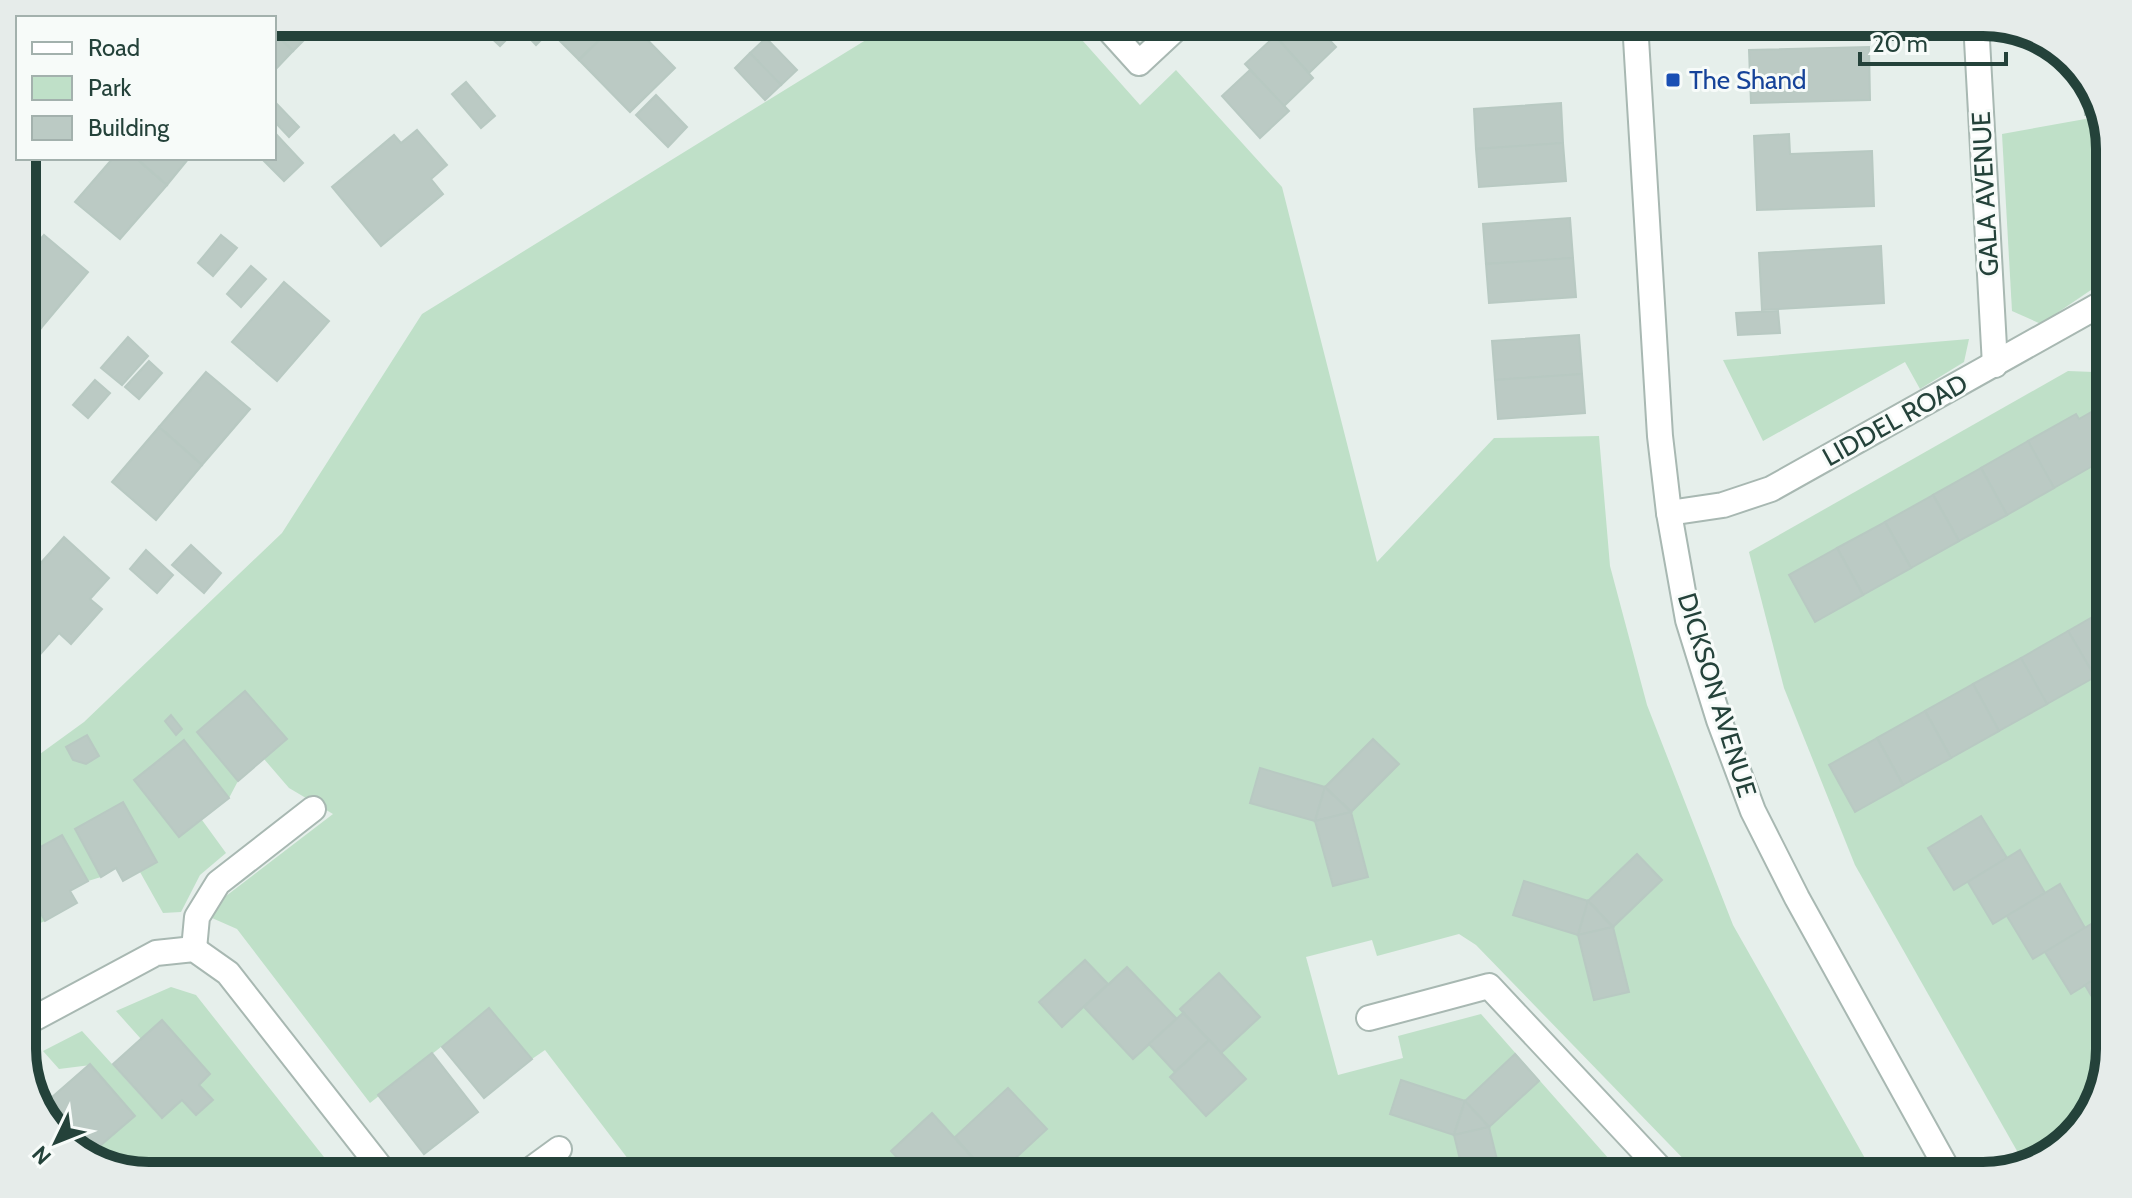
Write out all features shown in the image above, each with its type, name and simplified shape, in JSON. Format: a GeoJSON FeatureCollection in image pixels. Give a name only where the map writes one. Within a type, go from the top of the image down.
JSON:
{"type":"FeatureCollection","features":[{"type":"Feature","properties":{"kind":"street"},"geometry":{"type":"LineString","coordinates":[[1115,36],[1139,63],[1168,36]]}},
{"type":"Feature","properties":{"kind":"street","name":"DICKSON AVENUE"},"geometry":{"type":"LineString","coordinates":[[1636,36],[1660,436],[1669,513],[1688,620],[1719,720],[1753,811],[1797,898],[1943,1162]]}},
{"type":"Feature","properties":{"kind":"street","name":"GALA AVENUE"},"geometry":{"type":"LineString","coordinates":[[1977,36],[1995,365]]}},
{"type":"Feature","properties":{"kind":"street","name":"LIDDEL ROAD"},"geometry":{"type":"LineString","coordinates":[[1669,513],[1723,505],[1771,489],[1995,365],[2096,315]]}},
{"type":"Feature","properties":{"kind":"street"},"geometry":{"type":"LineString","coordinates":[[194,949],[197,917],[218,883],[313,809]]}},
{"type":"Feature","properties":{"kind":"street"},"geometry":{"type":"LineString","coordinates":[[36,1017],[156,953],[194,949],[228,973],[376,1162]]}},
{"type":"Feature","properties":{"kind":"street"},"geometry":{"type":"LineString","coordinates":[[1369,1018],[1489,986],[1654,1162]]}},
{"type":"Feature","properties":{"kind":"street"},"geometry":{"type":"LineString","coordinates":[[541,1162],[559,1149]]}},
{"type":"Feature","properties":{"kind":"green space"},"geometry":{"type":"Polygon","coordinates":[[[872,36],[1078,36],[1140,105],[1176,70],[1282,187],[1377,562],[1494,438],[1599,436],[1610,566],[1647,705],[1733,925],[1867,1162],[1686,1162],[1476,945],[1459,934],[1377,956],[1372,940],[1306,957],[1338,1075],[1403,1058],[1398,1036],[1481,1014],[1612,1162],[630,1162],[545,1050],[532,1059],[489,1009],[370,1103],[237,929],[212,918],[226,896],[333,814],[289,788],[264,759],[286,739],[245,691],[197,732],[238,781],[229,798],[184,741],[134,780],[179,837],[202,820],[226,853],[200,875],[181,912],[163,913],[140,872],[157,862],[123,802],[75,830],[101,877],[88,881],[62,835],[36,849],[36,757],[84,722],[282,533],[422,314],[872,36]]]}},
{"type":"Feature","properties":{"kind":"green space"},"geometry":{"type":"Polygon","coordinates":[[[2092,118],[2094,127],[2096,287],[2041,324],[2012,311],[2002,134],[2092,118]]]}},
{"type":"Feature","properties":{"kind":"green space"},"geometry":{"type":"Polygon","coordinates":[[[1969,339],[1964,362],[1920,389],[1905,362],[1763,441],[1723,360],[1969,339]]]}},
{"type":"Feature","properties":{"kind":"green space"},"geometry":{"type":"Polygon","coordinates":[[[2068,371],[2096,374],[2095,1064],[2081,1106],[2063,1129],[2040,1147],[2020,1155],[1855,865],[1784,688],[1749,552],[2068,371]]]}},
{"type":"Feature","properties":{"kind":"green space"},"geometry":{"type":"Polygon","coordinates":[[[36,905],[45,921],[36,925],[36,905]]]}},
{"type":"Feature","properties":{"kind":"green space"},"geometry":{"type":"Polygon","coordinates":[[[171,987],[196,995],[328,1162],[149,1162],[119,1158],[96,1149],[135,1116],[91,1065],[59,1069],[43,1051],[82,1031],[161,1118],[182,1100],[197,1115],[213,1100],[199,1085],[210,1074],[162,1020],[141,1039],[116,1011],[171,987]]]}},
{"type":"Feature","properties":{"kind":"building"},"geometry":{"type":"Polygon","coordinates":[[[276,36],[293,51],[276,69],[276,36]]]}},
{"type":"Feature","properties":{"kind":"building"},"geometry":{"type":"Polygon","coordinates":[[[277,36],[308,36],[293,51],[277,36]]]}},
{"type":"Feature","properties":{"kind":"building"},"geometry":{"type":"Polygon","coordinates":[[[489,36],[510,36],[500,46],[489,36]]]}},
{"type":"Feature","properties":{"kind":"building"},"geometry":{"type":"Polygon","coordinates":[[[528,36],[545,36],[536,45],[528,36]]]}},
{"type":"Feature","properties":{"kind":"building"},"geometry":{"type":"Polygon","coordinates":[[[555,36],[604,36],[579,60],[555,36]]]}},
{"type":"Feature","properties":{"kind":"building"},"geometry":{"type":"Polygon","coordinates":[[[604,36],[644,36],[675,68],[630,112],[579,60],[604,36]]]}},
{"type":"Feature","properties":{"kind":"building"},"geometry":{"type":"Polygon","coordinates":[[[1275,36],[1326,36],[1336,47],[1309,73],[1275,36]]]}},
{"type":"Feature","properties":{"kind":"building"},"geometry":{"type":"Polygon","coordinates":[[[1275,36],[1313,78],[1284,106],[1245,64],[1275,36]]]}},
{"type":"Feature","properties":{"kind":"building"},"geometry":{"type":"Polygon","coordinates":[[[766,38],[797,70],[781,85],[750,53],[766,38]]]}},
{"type":"Feature","properties":{"kind":"building"},"geometry":{"type":"Polygon","coordinates":[[[1869,47],[1870,100],[1751,103],[1749,50],[1869,47]]]}},
{"type":"Feature","properties":{"kind":"building"},"geometry":{"type":"Polygon","coordinates":[[[750,53],[781,85],[765,100],[735,68],[750,53]]]}},
{"type":"Feature","properties":{"kind":"building"},"geometry":{"type":"Polygon","coordinates":[[[1250,70],[1289,111],[1260,138],[1222,96],[1250,70]]]}},
{"type":"Feature","properties":{"kind":"building"},"geometry":{"type":"Polygon","coordinates":[[[466,82],[495,116],[481,128],[452,94],[466,82]]]}},
{"type":"Feature","properties":{"kind":"building"},"geometry":{"type":"Polygon","coordinates":[[[656,95],[687,127],[668,147],[636,115],[656,95]]]}},
{"type":"Feature","properties":{"kind":"building"},"geometry":{"type":"Polygon","coordinates":[[[2084,98],[2091,114],[2085,115],[2084,98]]]}},
{"type":"Feature","properties":{"kind":"building"},"geometry":{"type":"Polygon","coordinates":[[[276,103],[299,127],[289,137],[276,123],[276,103]]]}},
{"type":"Feature","properties":{"kind":"building"},"geometry":{"type":"Polygon","coordinates":[[[1561,103],[1563,143],[1476,149],[1474,109],[1561,103]]]}},
{"type":"Feature","properties":{"kind":"building"},"geometry":{"type":"Polygon","coordinates":[[[417,130],[447,165],[431,179],[443,194],[381,246],[332,187],[394,135],[401,143],[417,130]]]}},
{"type":"Feature","properties":{"kind":"building"},"geometry":{"type":"Polygon","coordinates":[[[276,134],[303,163],[284,181],[263,160],[276,160],[276,134]]]}},
{"type":"Feature","properties":{"kind":"building"},"geometry":{"type":"Polygon","coordinates":[[[1789,134],[1790,154],[1872,151],[1874,206],[1757,210],[1754,136],[1789,134]]]}},
{"type":"Feature","properties":{"kind":"building"},"geometry":{"type":"Polygon","coordinates":[[[1563,143],[1566,181],[1479,187],[1476,149],[1563,143]]]}},
{"type":"Feature","properties":{"kind":"building"},"geometry":{"type":"Polygon","coordinates":[[[111,160],[138,160],[167,185],[120,239],[75,202],[111,160]]]}},
{"type":"Feature","properties":{"kind":"building"},"geometry":{"type":"Polygon","coordinates":[[[138,160],[187,160],[167,185],[138,160]]]}},
{"type":"Feature","properties":{"kind":"building"},"geometry":{"type":"Polygon","coordinates":[[[1570,218],[1573,258],[1486,264],[1483,224],[1570,218]]]}},
{"type":"Feature","properties":{"kind":"building"},"geometry":{"type":"Polygon","coordinates":[[[44,235],[88,272],[41,328],[36,324],[36,244],[44,235]]]}},
{"type":"Feature","properties":{"kind":"building"},"geometry":{"type":"Polygon","coordinates":[[[221,235],[237,248],[213,276],[198,263],[221,235]]]}},
{"type":"Feature","properties":{"kind":"building"},"geometry":{"type":"Polygon","coordinates":[[[1881,246],[1884,303],[1762,310],[1759,253],[1881,246]]]}},
{"type":"Feature","properties":{"kind":"building"},"geometry":{"type":"Polygon","coordinates":[[[1573,258],[1576,297],[1489,303],[1486,264],[1573,258]]]}},
{"type":"Feature","properties":{"kind":"building"},"geometry":{"type":"Polygon","coordinates":[[[251,266],[266,279],[241,307],[227,294],[251,266]]]}},
{"type":"Feature","properties":{"kind":"building"},"geometry":{"type":"Polygon","coordinates":[[[284,282],[329,321],[277,381],[232,342],[284,282]]]}},
{"type":"Feature","properties":{"kind":"building"},"geometry":{"type":"Polygon","coordinates":[[[1778,311],[1780,333],[1738,335],[1736,313],[1778,311]]]}},
{"type":"Feature","properties":{"kind":"building"},"geometry":{"type":"Polygon","coordinates":[[[1579,335],[1582,374],[1495,380],[1492,341],[1579,335]]]}},
{"type":"Feature","properties":{"kind":"building"},"geometry":{"type":"Polygon","coordinates":[[[128,337],[148,356],[122,385],[101,368],[128,337]]]}},
{"type":"Feature","properties":{"kind":"building"},"geometry":{"type":"Polygon","coordinates":[[[149,361],[162,373],[139,399],[125,387],[149,361]]]}},
{"type":"Feature","properties":{"kind":"building"},"geometry":{"type":"Polygon","coordinates":[[[206,372],[250,409],[202,465],[159,427],[206,372]]]}},
{"type":"Feature","properties":{"kind":"building"},"geometry":{"type":"Polygon","coordinates":[[[1582,374],[1585,413],[1498,419],[1495,380],[1582,374]]]}},
{"type":"Feature","properties":{"kind":"building"},"geometry":{"type":"Polygon","coordinates":[[[95,380],[110,393],[88,418],[73,405],[95,380]]]}},
{"type":"Feature","properties":{"kind":"building"},"geometry":{"type":"Polygon","coordinates":[[[2096,409],[2096,464],[2054,488],[2028,441],[2076,414],[2079,419],[2096,409]]]}},
{"type":"Feature","properties":{"kind":"building"},"geometry":{"type":"Polygon","coordinates":[[[159,427],[202,465],[156,520],[112,482],[159,427]]]}},
{"type":"Feature","properties":{"kind":"building"},"geometry":{"type":"Polygon","coordinates":[[[2028,441],[2054,488],[2007,515],[1981,468],[2028,441]]]}},
{"type":"Feature","properties":{"kind":"building"},"geometry":{"type":"Polygon","coordinates":[[[1981,468],[2007,515],[1959,541],[1933,495],[1981,468]]]}},
{"type":"Feature","properties":{"kind":"building"},"geometry":{"type":"Polygon","coordinates":[[[1933,495],[1959,541],[1911,568],[1885,522],[1933,495]]]}},
{"type":"Feature","properties":{"kind":"building"},"geometry":{"type":"Polygon","coordinates":[[[1885,522],[1911,568],[1863,595],[1837,548],[1885,522]]]}},
{"type":"Feature","properties":{"kind":"building"},"geometry":{"type":"Polygon","coordinates":[[[64,537],[109,578],[90,599],[102,609],[71,644],[59,633],[36,659],[36,568],[64,537]]]}},
{"type":"Feature","properties":{"kind":"building"},"geometry":{"type":"Polygon","coordinates":[[[191,545],[221,573],[204,593],[172,565],[191,545]]]}},
{"type":"Feature","properties":{"kind":"building"},"geometry":{"type":"Polygon","coordinates":[[[1837,548],[1863,595],[1815,622],[1789,575],[1837,548]]]}},
{"type":"Feature","properties":{"kind":"building"},"geometry":{"type":"Polygon","coordinates":[[[146,550],[173,575],[157,593],[130,569],[146,550]]]}},
{"type":"Feature","properties":{"kind":"building"},"geometry":{"type":"Polygon","coordinates":[[[2096,615],[2096,676],[2095,677],[2068,631],[2096,615]]]}},
{"type":"Feature","properties":{"kind":"building"},"geometry":{"type":"Polygon","coordinates":[[[2068,631],[2095,677],[2047,704],[2021,658],[2068,631]]]}},
{"type":"Feature","properties":{"kind":"building"},"geometry":{"type":"Polygon","coordinates":[[[2021,658],[2047,704],[1999,731],[1973,684],[2021,658]]]}},
{"type":"Feature","properties":{"kind":"building"},"geometry":{"type":"Polygon","coordinates":[[[1973,684],[1999,731],[1951,758],[1925,711],[1973,684]]]}},
{"type":"Feature","properties":{"kind":"building"},"geometry":{"type":"Polygon","coordinates":[[[245,691],[287,739],[238,781],[197,732],[245,691]]]}},
{"type":"Feature","properties":{"kind":"building"},"geometry":{"type":"Polygon","coordinates":[[[1925,711],[1951,758],[1903,785],[1877,738],[1925,711]]]}},
{"type":"Feature","properties":{"kind":"building"},"geometry":{"type":"Polygon","coordinates":[[[171,715],[182,729],[176,735],[165,721],[171,715]]]}},
{"type":"Feature","properties":{"kind":"building"},"geometry":{"type":"Polygon","coordinates":[[[87,735],[99,756],[86,764],[73,760],[66,747],[87,735]]]}},
{"type":"Feature","properties":{"kind":"building"},"geometry":{"type":"Polygon","coordinates":[[[1877,738],[1903,785],[1855,812],[1829,765],[1877,738]]]}},
{"type":"Feature","properties":{"kind":"building"},"geometry":{"type":"Polygon","coordinates":[[[1373,739],[1399,764],[1351,812],[1325,787],[1373,739]]]}},
{"type":"Feature","properties":{"kind":"building"},"geometry":{"type":"Polygon","coordinates":[[[184,740],[229,798],[179,837],[134,780],[184,740]]]}},
{"type":"Feature","properties":{"kind":"building"},"geometry":{"type":"Polygon","coordinates":[[[1260,768],[1325,787],[1315,821],[1250,803],[1260,768]]]}},
{"type":"Feature","properties":{"kind":"building"},"geometry":{"type":"Polygon","coordinates":[[[1325,787],[1351,812],[1315,821],[1325,787]]]}},
{"type":"Feature","properties":{"kind":"building"},"geometry":{"type":"Polygon","coordinates":[[[123,802],[157,862],[123,881],[116,868],[101,877],[75,829],[123,802]]]}},
{"type":"Feature","properties":{"kind":"building"},"geometry":{"type":"Polygon","coordinates":[[[1351,812],[1368,877],[1333,886],[1315,821],[1351,812]]]}},
{"type":"Feature","properties":{"kind":"building"},"geometry":{"type":"Polygon","coordinates":[[[1981,816],[2007,858],[1954,890],[1928,848],[1981,816]]]}},
{"type":"Feature","properties":{"kind":"building"},"geometry":{"type":"Polygon","coordinates":[[[62,835],[88,881],[70,891],[77,903],[45,921],[36,905],[36,849],[62,835]]]}},
{"type":"Feature","properties":{"kind":"building"},"geometry":{"type":"Polygon","coordinates":[[[2020,850],[2045,893],[1993,924],[1968,882],[2020,850]]]}},
{"type":"Feature","properties":{"kind":"building"},"geometry":{"type":"Polygon","coordinates":[[[1637,854],[1662,880],[1613,927],[1588,901],[1637,854]]]}},
{"type":"Feature","properties":{"kind":"building"},"geometry":{"type":"Polygon","coordinates":[[[1524,881],[1588,901],[1578,935],[1513,915],[1524,881]]]}},
{"type":"Feature","properties":{"kind":"building"},"geometry":{"type":"Polygon","coordinates":[[[2060,884],[2085,928],[2033,959],[2007,916],[2060,884]]]}},
{"type":"Feature","properties":{"kind":"building"},"geometry":{"type":"Polygon","coordinates":[[[1588,901],[1613,927],[1578,935],[1588,901]]]}},
{"type":"Feature","properties":{"kind":"building"},"geometry":{"type":"Polygon","coordinates":[[[2096,921],[2096,979],[2071,994],[2045,952],[2096,921]]]}},
{"type":"Feature","properties":{"kind":"building"},"geometry":{"type":"Polygon","coordinates":[[[1613,927],[1629,992],[1594,1000],[1578,935],[1613,927]]]}},
{"type":"Feature","properties":{"kind":"building"},"geometry":{"type":"Polygon","coordinates":[[[1085,960],[1108,984],[1062,1027],[1039,1002],[1085,960]]]}},
{"type":"Feature","properties":{"kind":"building"},"geometry":{"type":"Polygon","coordinates":[[[1127,967],[1177,1019],[1133,1059],[1084,1007],[1127,967]]]}},
{"type":"Feature","properties":{"kind":"building"},"geometry":{"type":"Polygon","coordinates":[[[1219,973],[1260,1017],[1221,1053],[1180,1009],[1219,973]]]}},
{"type":"Feature","properties":{"kind":"building"},"geometry":{"type":"Polygon","coordinates":[[[2096,978],[2096,1004],[2085,985],[2096,978]]]}},
{"type":"Feature","properties":{"kind":"building"},"geometry":{"type":"Polygon","coordinates":[[[489,1008],[532,1059],[484,1098],[442,1047],[489,1008]]]}},
{"type":"Feature","properties":{"kind":"building"},"geometry":{"type":"Polygon","coordinates":[[[1183,1013],[1209,1040],[1175,1072],[1149,1044],[1183,1013]]]}},
{"type":"Feature","properties":{"kind":"building"},"geometry":{"type":"Polygon","coordinates":[[[162,1020],[210,1074],[199,1085],[213,1100],[196,1115],[182,1100],[162,1118],[113,1064],[162,1020]]]}},
{"type":"Feature","properties":{"kind":"building"},"geometry":{"type":"Polygon","coordinates":[[[1209,1040],[1246,1079],[1206,1116],[1170,1077],[1209,1040]]]}},
{"type":"Feature","properties":{"kind":"building"},"geometry":{"type":"Polygon","coordinates":[[[432,1053],[478,1112],[424,1154],[378,1095],[432,1053]]]}},
{"type":"Feature","properties":{"kind":"building"},"geometry":{"type":"Polygon","coordinates":[[[1515,1054],[1539,1081],[1489,1127],[1465,1101],[1515,1054]]]}},
{"type":"Feature","properties":{"kind":"building"},"geometry":{"type":"Polygon","coordinates":[[[90,1064],[135,1116],[96,1149],[96,1102],[50,1102],[90,1064]]]}},
{"type":"Feature","properties":{"kind":"building"},"geometry":{"type":"Polygon","coordinates":[[[1401,1080],[1465,1101],[1454,1135],[1390,1114],[1401,1080]]]}},
{"type":"Feature","properties":{"kind":"building"},"geometry":{"type":"Polygon","coordinates":[[[1008,1088],[1047,1129],[1011,1162],[977,1162],[955,1137],[1008,1088]]]}},
{"type":"Feature","properties":{"kind":"building"},"geometry":{"type":"Polygon","coordinates":[[[1465,1101],[1489,1127],[1454,1135],[1465,1101]]]}},
{"type":"Feature","properties":{"kind":"building"},"geometry":{"type":"Polygon","coordinates":[[[932,1113],[976,1162],[901,1162],[891,1151],[932,1113]]]}},
{"type":"Feature","properties":{"kind":"building"},"geometry":{"type":"Polygon","coordinates":[[[1489,1127],[1498,1162],[1461,1162],[1454,1135],[1489,1127]]]}},
{"type":"Feature","properties":{"kind":"place","name":"The Shand"},"geometry":{"type":"Point","coordinates":[1673,80]}}]}
